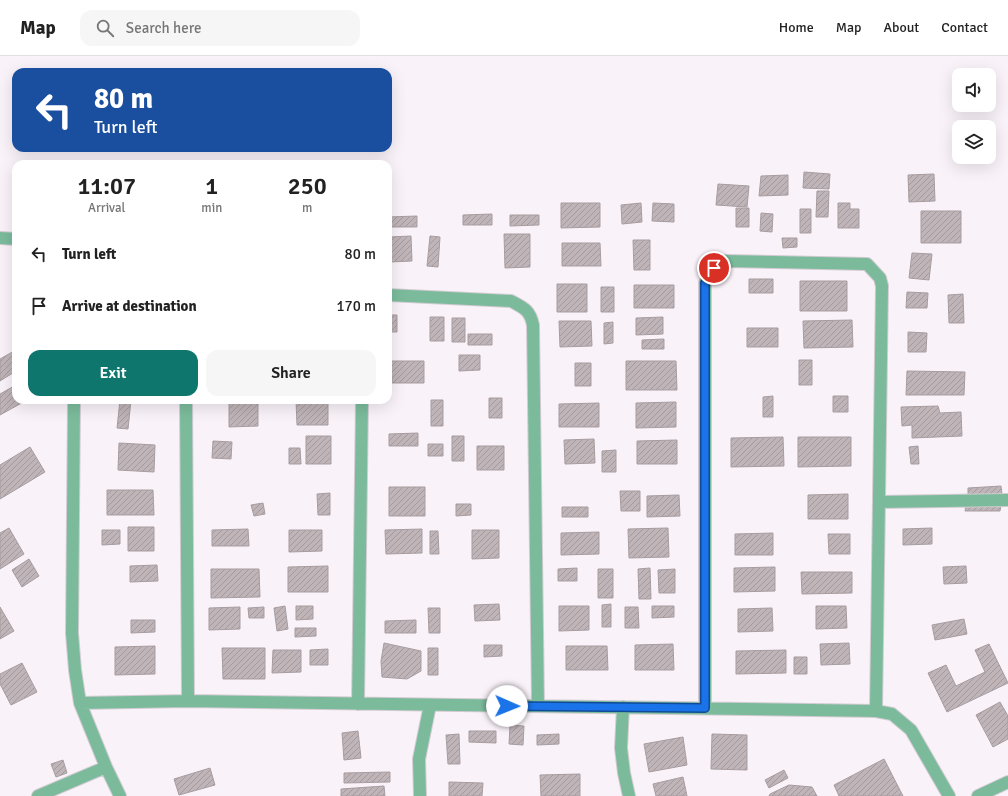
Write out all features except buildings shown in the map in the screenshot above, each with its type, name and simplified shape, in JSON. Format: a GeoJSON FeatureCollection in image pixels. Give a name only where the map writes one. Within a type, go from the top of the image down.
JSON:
{"type":"FeatureCollection","features":[{"type":"Feature","properties":{"kind":"street"},"geometry":{"type":"LineString","coordinates":[[0,238],[12,239]]}},
{"type":"Feature","properties":{"kind":"street"},"geometry":{"type":"LineString","coordinates":[[705,708],[705,283],[714,268],[724,261],[867,264],[880,278],[882,286],[876,711]]}},
{"type":"Feature","properties":{"kind":"street"},"geometry":{"type":"LineString","coordinates":[[392,295],[511,301],[525,308],[531,316],[533,325],[538,706]]}},
{"type":"Feature","properties":{"kind":"street"},"geometry":{"type":"LineString","coordinates":[[74,404],[72,633],[75,670],[80,703],[106,767],[120,796]]}},
{"type":"Feature","properties":{"kind":"street"},"geometry":{"type":"LineString","coordinates":[[186,404],[188,701]]}},
{"type":"Feature","properties":{"kind":"street"},"geometry":{"type":"LineString","coordinates":[[358,704],[362,404]]}},
{"type":"Feature","properties":{"kind":"street"},"geometry":{"type":"LineString","coordinates":[[879,502],[1008,500]]}},
{"type":"Feature","properties":{"kind":"street"},"geometry":{"type":"LineString","coordinates":[[80,703],[188,701],[876,711],[892,714],[912,730],[949,796]]}},
{"type":"Feature","properties":{"kind":"street"},"geometry":{"type":"LineString","coordinates":[[420,796],[418,759],[430,705]]}},
{"type":"Feature","properties":{"kind":"street"},"geometry":{"type":"LineString","coordinates":[[623,707],[621,748],[629,796]]}},
{"type":"Feature","properties":{"kind":"street"},"geometry":{"type":"LineString","coordinates":[[38,796],[106,767]]}},
{"type":"Feature","properties":{"kind":"street"},"geometry":{"type":"LineString","coordinates":[[978,796],[1008,782]]}},
{"type":"Feature","properties":{"kind":"route"},"geometry":{"type":"LineString","coordinates":[[507,706],[705,708],[705,283],[714,268]]}}]}
